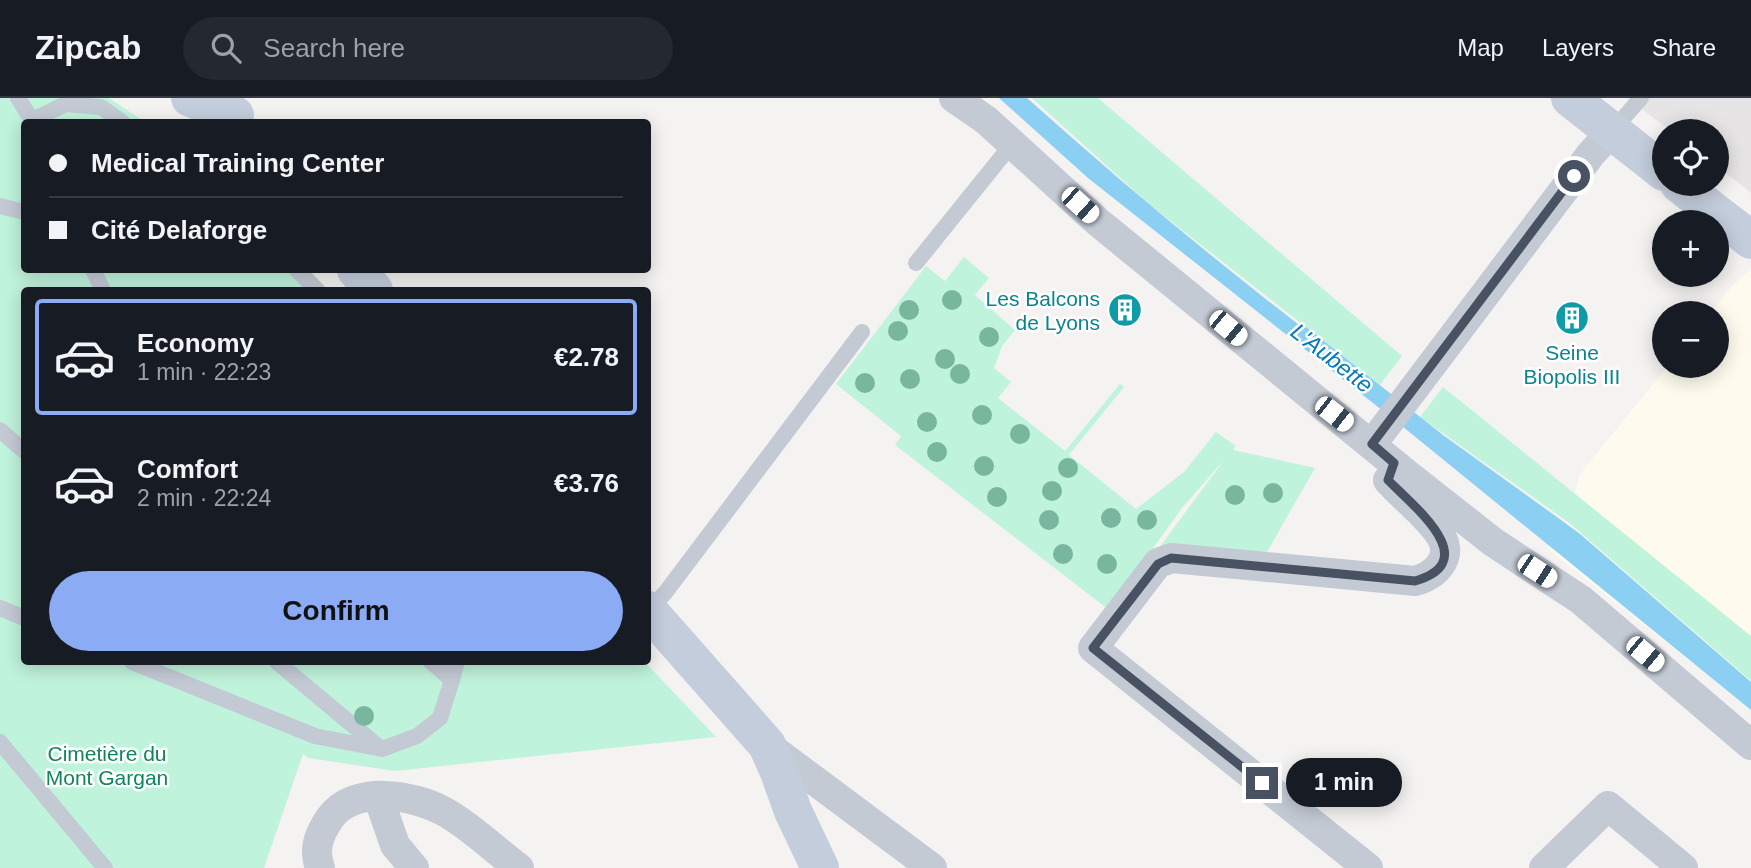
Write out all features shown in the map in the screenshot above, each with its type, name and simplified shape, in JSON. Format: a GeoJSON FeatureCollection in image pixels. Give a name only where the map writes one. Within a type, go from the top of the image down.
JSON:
{"type":"FeatureCollection","features":[{"type":"Feature","properties":{"kind":"street"},"geometry":{"type":"LineString","coordinates":[[190,98],[235,112]]}},
{"type":"Feature","properties":{"kind":"street"},"geometry":{"type":"LineString","coordinates":[[954,98],[986,120],[1109,231],[1385,444],[1493,542],[1581,600],[1751,745]]}},
{"type":"Feature","properties":{"kind":"street"},"geometry":{"type":"LineString","coordinates":[[1570,98],[1652,163]]}},
{"type":"Feature","properties":{"kind":"street"},"geometry":{"type":"LineString","coordinates":[[1368,868],[1093,648],[1158,564],[1171,558],[1415,581],[1432,575],[1441,567],[1444,545],[1440,533],[1388,480],[1385,444],[1409,397],[1591,154],[1612,131]]}},
{"type":"Feature","properties":{"kind":"street"},"geometry":{"type":"LineString","coordinates":[[1694,196],[1751,240]]}},
{"type":"Feature","properties":{"kind":"street"},"geometry":{"type":"LineString","coordinates":[[359,273],[371,287]]}},
{"type":"Feature","properties":{"kind":"street"},"geometry":{"type":"LineString","coordinates":[[653,605],[767,745],[932,868]]}},
{"type":"Feature","properties":{"kind":"street"},"geometry":{"type":"LineString","coordinates":[[767,745],[793,811],[820,868]]}},
{"type":"Feature","properties":{"kind":"street"},"geometry":{"type":"LineString","coordinates":[[378,796],[395,845],[414,868]]}},
{"type":"Feature","properties":{"kind":"street"},"geometry":{"type":"LineString","coordinates":[[320,868],[315,856],[320,832],[335,811],[356,799],[378,796],[412,800],[445,812],[519,868]]}},
{"type":"Feature","properties":{"kind":"street"},"geometry":{"type":"LineString","coordinates":[[1544,868],[1608,806],[1683,868]]}},
{"type":"Feature","properties":{"kind":"lane"},"geometry":{"type":"LineString","coordinates":[[18,98],[32,119]]}},
{"type":"Feature","properties":{"kind":"lane"},"geometry":{"type":"LineString","coordinates":[[1612,131],[1642,98]]}},
{"type":"Feature","properties":{"kind":"lane"},"geometry":{"type":"LineString","coordinates":[[37,119],[65,104],[101,107],[118,119]]}},
{"type":"Feature","properties":{"kind":"lane"},"geometry":{"type":"LineString","coordinates":[[916,263],[1012,144]]}},
{"type":"Feature","properties":{"kind":"lane"},"geometry":{"type":"LineString","coordinates":[[0,206],[21,211]]}},
{"type":"Feature","properties":{"kind":"lane"},"geometry":{"type":"LineString","coordinates":[[300,273],[314,287]]}},
{"type":"Feature","properties":{"kind":"lane"},"geometry":{"type":"LineString","coordinates":[[653,605],[862,332]]}},
{"type":"Feature","properties":{"kind":"lane"},"geometry":{"type":"LineString","coordinates":[[0,430],[21,448]]}},
{"type":"Feature","properties":{"kind":"lane"},"geometry":{"type":"LineString","coordinates":[[0,608],[21,617]]}},
{"type":"Feature","properties":{"kind":"lane"},"geometry":{"type":"LineString","coordinates":[[139,665],[315,736],[382,750],[417,736],[440,718],[456,665]]}},
{"type":"Feature","properties":{"kind":"lane"},"geometry":{"type":"LineString","coordinates":[[281,665],[382,750]]}},
{"type":"Feature","properties":{"kind":"lane"},"geometry":{"type":"LineString","coordinates":[[434,665],[452,680]]}},
{"type":"Feature","properties":{"kind":"lane"},"geometry":{"type":"LineString","coordinates":[[0,742],[105,868]]}},
{"type":"Feature","properties":{"kind":"shaded area"},"geometry":{"type":"Polygon","coordinates":[[[1627,98],[1751,98],[1751,193],[1729,176],[1729,119],[1655,119],[1627,98]]]}},
{"type":"Feature","properties":{"kind":"shaded area"},"geometry":{"type":"Polygon","coordinates":[[[1751,270],[1751,709],[1547,548],[1567,522],[1580,474],[1658,378],[1729,378],[1729,301],[1720,301],[1751,270]]]}},
{"type":"Feature","properties":{"kind":"green space","name":"Cimetière du Mont Gargan"},"geometry":{"type":"Polygon","coordinates":[[[0,98],[109,98],[140,119],[21,119],[21,273],[312,273],[325,287],[21,287],[21,665],[648,665],[716,737],[395,771],[308,758],[303,754],[264,868],[0,868],[0,98]]]}},
{"type":"Feature","properties":{"kind":"green space"},"geometry":{"type":"Polygon","coordinates":[[[1032,98],[1098,98],[1402,356],[1380,385],[1150,205],[1032,98]]]}},
{"type":"Feature","properties":{"kind":"green space"},"geometry":{"type":"Polygon","coordinates":[[[964,257],[989,278],[975,295],[1015,330],[1002,346],[994,368],[1011,382],[998,398],[1065,451],[1120,384],[1124,387],[1069,455],[1136,509],[1184,472],[1216,432],[1236,446],[1233,450],[1315,468],[1263,559],[1159,548],[1224,460],[1182,508],[1109,610],[895,445],[901,436],[836,384],[926,266],[945,281],[964,257]]]}},
{"type":"Feature","properties":{"kind":"green space"},"geometry":{"type":"Polygon","coordinates":[[[1443,387],[1751,636],[1751,681],[1568,522],[1420,417],[1443,387]]]}},
{"type":"Feature","properties":{"kind":"water","name":"L'Aubette"},"geometry":{"type":"Polygon","coordinates":[[[999,98],[1027,98],[1161,214],[1264,298],[1299,325],[1301,323],[1443,435],[1579,533],[1751,682],[1751,710],[1397,422],[1088,178],[999,98]]]}},
{"type":"Feature","properties":{"kind":"place","name":"Les Balcons de Lyons"},"geometry":{"type":"Point","coordinates":[1125,310]}},
{"type":"Feature","properties":{"kind":"place","name":"Seine Biopolis III"},"geometry":{"type":"Point","coordinates":[1572,318]}},
{"type":"Feature","properties":{"kind":"route"},"geometry":{"type":"LineString","coordinates":[[1262,783],[1093,648],[1158,564],[1171,558],[1415,581],[1432,575],[1441,567],[1444,545],[1440,533],[1388,480],[1394,463],[1372,444],[1574,176]]}}]}
